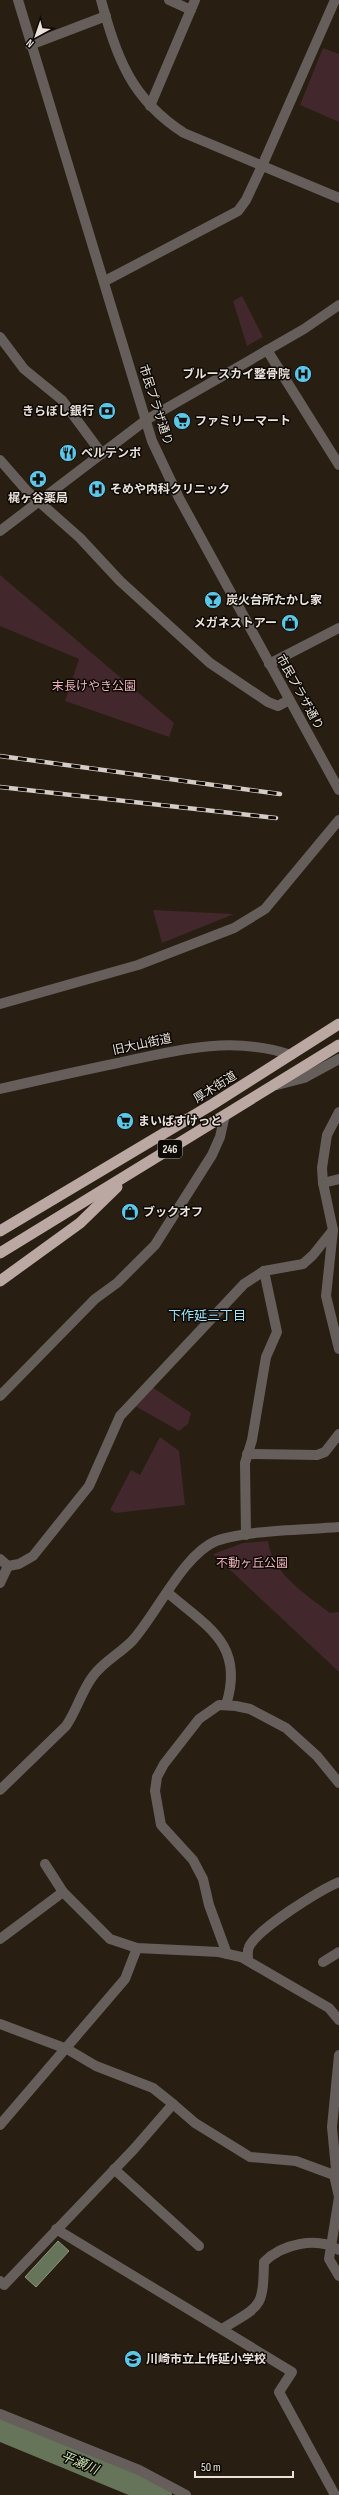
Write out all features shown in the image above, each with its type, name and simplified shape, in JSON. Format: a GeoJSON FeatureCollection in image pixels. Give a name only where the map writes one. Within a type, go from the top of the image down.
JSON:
{"type":"FeatureCollection","features":[{"type":"Feature","properties":{"kind":"highway","name":"厚木街道"},"geometry":{"type":"LineString","coordinates":[[0,1231],[291,1055],[339,1024]]}},
{"type":"Feature","properties":{"kind":"highway","name":"246"},"geometry":{"type":"LineString","coordinates":[[0,1253],[339,1046]]}},
{"type":"Feature","properties":{"kind":"highway","name":"246"},"geometry":{"type":"LineString","coordinates":[[0,1281],[80,1223],[130,1174]]}},
{"type":"Feature","properties":{"kind":"street","name":"市民プラザ通り"},"geometry":{"type":"LineString","coordinates":[[18,0],[30,45],[105,281],[152,441],[179,498],[339,790]]}},
{"type":"Feature","properties":{"kind":"street"},"geometry":{"type":"LineString","coordinates":[[101,0],[120,63],[132,84],[150,106],[169,123],[184,133],[339,198]]}},
{"type":"Feature","properties":{"kind":"street"},"geometry":{"type":"LineString","coordinates":[[169,0],[191,10]]}},
{"type":"Feature","properties":{"kind":"street"},"geometry":{"type":"LineString","coordinates":[[150,106],[195,0]]}},
{"type":"Feature","properties":{"kind":"street"},"geometry":{"type":"LineString","coordinates":[[105,281],[238,211],[246,200],[262,166],[335,0]]}},
{"type":"Feature","properties":{"kind":"street"},"geometry":{"type":"LineString","coordinates":[[30,45],[106,16]]}},
{"type":"Feature","properties":{"kind":"street"},"geometry":{"type":"LineString","coordinates":[[0,531],[39,503],[146,420],[324,317],[339,305]]}},
{"type":"Feature","properties":{"kind":"street"},"geometry":{"type":"LineString","coordinates":[[0,336],[24,370],[62,400],[102,454]]}},
{"type":"Feature","properties":{"kind":"street"},"geometry":{"type":"LineString","coordinates":[[267,350],[339,465]]}},
{"type":"Feature","properties":{"kind":"street"},"geometry":{"type":"LineString","coordinates":[[0,460],[39,503],[80,538],[120,582],[210,662],[268,702],[278,706],[289,700]]}},
{"type":"Feature","properties":{"kind":"street"},"geometry":{"type":"LineString","coordinates":[[269,664],[339,628]]}},
{"type":"Feature","properties":{"kind":"street"},"geometry":{"type":"LineString","coordinates":[[0,1004],[138,965],[234,928],[265,909],[339,820]]}},
{"type":"Feature","properties":{"kind":"street","name":"旧大山街道"},"geometry":{"type":"LineString","coordinates":[[0,1089],[198,1046],[234,1044],[270,1048],[291,1055]]}},
{"type":"Feature","properties":{"kind":"street"},"geometry":{"type":"LineString","coordinates":[[271,1087],[304,1078],[339,1059]]}},
{"type":"Feature","properties":{"kind":"street"},"geometry":{"type":"LineString","coordinates":[[339,1112],[334,1118],[327,1135],[322,1168],[323,1183],[333,1230],[326,1296],[339,1349]]}},
{"type":"Feature","properties":{"kind":"street"},"geometry":{"type":"LineString","coordinates":[[0,1396],[95,1299],[117,1283],[155,1245],[212,1156],[220,1136],[225,1115]]}},
{"type":"Feature","properties":{"kind":"street"},"geometry":{"type":"LineString","coordinates":[[323,1183],[339,1179]]}},
{"type":"Feature","properties":{"kind":"street"},"geometry":{"type":"LineString","coordinates":[[0,1583],[4,1562],[19,1564],[33,1556],[89,1486],[120,1416],[244,1284],[264,1271],[303,1264],[313,1255],[333,1230]]}},
{"type":"Feature","properties":{"kind":"street"},"geometry":{"type":"LineString","coordinates":[[246,1535],[244,1469],[266,1357],[277,1332],[264,1271]]}},
{"type":"Feature","properties":{"kind":"street"},"geometry":{"type":"LineString","coordinates":[[247,1454],[317,1455],[325,1452],[339,1434]]}},
{"type":"Feature","properties":{"kind":"street"},"geometry":{"type":"LineString","coordinates":[[0,1790],[66,1726],[74,1714],[80,1694],[94,1675],[104,1663],[133,1640],[200,1550],[229,1537],[339,1527]]}},
{"type":"Feature","properties":{"kind":"street"},"geometry":{"type":"LineString","coordinates":[[168,1593],[221,1640],[228,1655],[233,1677],[226,1705]]}},
{"type":"Feature","properties":{"kind":"street"},"geometry":{"type":"LineString","coordinates":[[227,1954],[209,1905],[202,1878],[193,1860],[161,1825],[154,1791],[164,1764],[199,1719],[219,1705],[226,1705],[250,1709],[286,1728],[317,1756],[339,1783]]}},
{"type":"Feature","properties":{"kind":"street"},"geometry":{"type":"LineString","coordinates":[[45,1864],[63,1892],[110,1939],[137,1948],[227,1954],[248,1960],[329,2008],[339,2020]]}},
{"type":"Feature","properties":{"kind":"street"},"geometry":{"type":"LineString","coordinates":[[248,1960],[248,1948],[263,1932],[318,1891],[339,1883]]}},
{"type":"Feature","properties":{"kind":"street"},"geometry":{"type":"LineString","coordinates":[[0,1939],[63,1892]]}},
{"type":"Feature","properties":{"kind":"street"},"geometry":{"type":"LineString","coordinates":[[0,2125],[67,2049],[125,1979],[137,1948]]}},
{"type":"Feature","properties":{"kind":"street"},"geometry":{"type":"LineString","coordinates":[[323,1962],[339,1952]]}},
{"type":"Feature","properties":{"kind":"street"},"geometry":{"type":"LineString","coordinates":[[0,2024],[67,2049],[96,2066],[153,2088],[195,2123],[250,2157],[296,2160],[334,2175]]}},
{"type":"Feature","properties":{"kind":"street"},"geometry":{"type":"LineString","coordinates":[[339,2055],[336,2169],[334,2175],[338,2197],[336,2246],[330,2259],[339,2276]]}},
{"type":"Feature","properties":{"kind":"street"},"geometry":{"type":"LineString","coordinates":[[0,2281],[4,2285],[114,2169],[173,2104]]}},
{"type":"Feature","properties":{"kind":"street"},"geometry":{"type":"LineString","coordinates":[[114,2169],[199,2246]]}},
{"type":"Feature","properties":{"kind":"street"},"geometry":{"type":"LineString","coordinates":[[56,2229],[292,2372],[279,2392],[335,2495]]}},
{"type":"Feature","properties":{"kind":"street"},"geometry":{"type":"LineString","coordinates":[[222,2329],[255,2309],[263,2295],[264,2262],[270,2256],[302,2244],[313,2242],[336,2246]]}},
{"type":"Feature","properties":{"kind":"street"},"geometry":{"type":"LineString","coordinates":[[0,2414],[139,2470],[186,2495]]}},
{"type":"Feature","properties":{"kind":"green space"},"geometry":{"type":"Polygon","coordinates":[[[323,48],[339,54],[339,122],[300,105],[323,48]]]}},
{"type":"Feature","properties":{"kind":"green space"},"geometry":{"type":"Polygon","coordinates":[[[242,296],[263,337],[247,346],[233,301],[242,296]]]}},
{"type":"Feature","properties":{"kind":"green space","name":"末長けやき公園"},"geometry":{"type":"Polygon","coordinates":[[[0,575],[174,723],[169,737],[65,701],[79,659],[0,626],[0,575]]]}},
{"type":"Feature","properties":{"kind":"green space"},"geometry":{"type":"Polygon","coordinates":[[[153,910],[234,914],[162,943],[153,910]]]}},
{"type":"Feature","properties":{"kind":"green space"},"geometry":{"type":"Polygon","coordinates":[[[152,1387],[191,1413],[188,1424],[179,1431],[135,1406],[152,1387]]]}},
{"type":"Feature","properties":{"kind":"green space"},"geometry":{"type":"Polygon","coordinates":[[[160,1437],[179,1451],[185,1505],[116,1513],[110,1510],[131,1470],[140,1475],[160,1437]]]}},
{"type":"Feature","properties":{"kind":"green space","name":"不動ヶ丘公園"},"geometry":{"type":"Polygon","coordinates":[[[268,1541],[276,1564],[301,1591],[330,1613],[339,1612],[339,1672],[213,1554],[243,1543],[268,1541]]]}},
{"type":"Feature","properties":{"kind":"shaded area"},"geometry":{"type":"Polygon","coordinates":[[[58,2241],[69,2251],[36,2287],[25,2277],[58,2241]]]}},
{"type":"Feature","properties":{"kind":"waterway","name":"平瀬川"},"geometry":{"type":"LineString","coordinates":[[0,2429],[160,2495]]}},
{"type":"Feature","properties":{"kind":"railway"},"geometry":{"type":"LineString","coordinates":[[0,756],[280,794]]}},
{"type":"Feature","properties":{"kind":"railway"},"geometry":{"type":"LineString","coordinates":[[0,787],[276,818]]}},
{"type":"Feature","properties":{"kind":"place","name":"ブルースカイ整骨院"},"geometry":{"type":"Point","coordinates":[303,374]}},
{"type":"Feature","properties":{"kind":"place","name":"きらぼし銀行"},"geometry":{"type":"Point","coordinates":[107,411]}},
{"type":"Feature","properties":{"kind":"place","name":"ファミリーマート"},"geometry":{"type":"Point","coordinates":[182,421]}},
{"type":"Feature","properties":{"kind":"place","name":"ベルテンポ"},"geometry":{"type":"Point","coordinates":[68,453]}},
{"type":"Feature","properties":{"kind":"place","name":"梶ヶ谷薬局"},"geometry":{"type":"Point","coordinates":[38,479]}},
{"type":"Feature","properties":{"kind":"place","name":"そめや内科クリニック"},"geometry":{"type":"Point","coordinates":[97,489]}},
{"type":"Feature","properties":{"kind":"place","name":"炭火台所たかし家"},"geometry":{"type":"Point","coordinates":[213,600]}},
{"type":"Feature","properties":{"kind":"place","name":"メガネストアー"},"geometry":{"type":"Point","coordinates":[290,623]}},
{"type":"Feature","properties":{"kind":"place","name":"まいばすけっと"},"geometry":{"type":"Point","coordinates":[125,1121]}},
{"type":"Feature","properties":{"kind":"place","name":"ブックオフ"},"geometry":{"type":"Point","coordinates":[130,1212]}},
{"type":"Feature","properties":{"kind":"place","name":"川崎市立上作延小学校"},"geometry":{"type":"Point","coordinates":[133,2359]}},
{"type":"Feature","properties":{"kind":"district","name":"下作延三丁目"},"geometry":{"type":"Point","coordinates":[207,1315]}}]}
